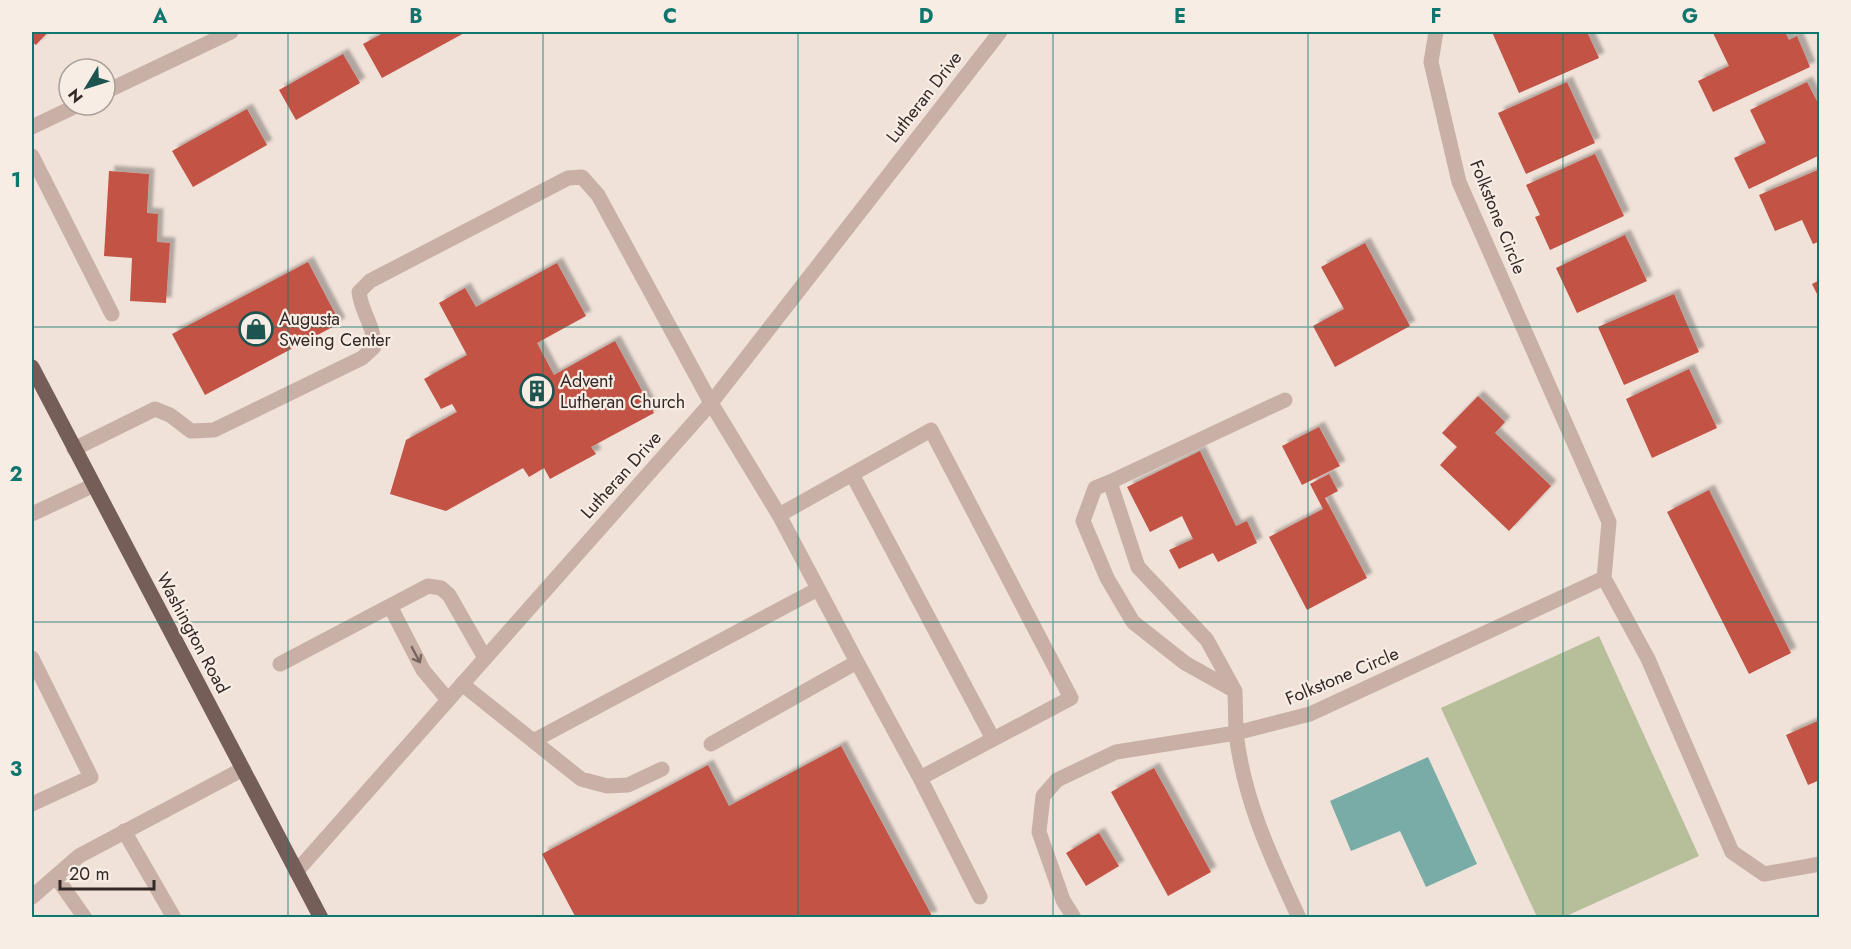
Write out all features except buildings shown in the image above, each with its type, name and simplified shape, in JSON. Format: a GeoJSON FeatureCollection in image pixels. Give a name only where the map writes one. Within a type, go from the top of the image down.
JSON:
{"type":"FeatureCollection","features":[{"type":"Feature","properties":{"kind":"main road","name":"Washington Road"},"geometry":{"type":"LineString","coordinates":[[32,367],[321,918]]}},
{"type":"Feature","properties":{"kind":"street"},"geometry":{"type":"LineString","coordinates":[[117,86],[231,32]]}},
{"type":"Feature","properties":{"kind":"street","name":"Lutheran Drive"},"geometry":{"type":"LineString","coordinates":[[296,872],[711,404],[1000,32]]}},
{"type":"Feature","properties":{"kind":"street","name":"Folkstone Circle"},"geometry":{"type":"LineString","coordinates":[[1074,918],[1063,900],[1039,832],[1042,796],[1057,780],[1116,752],[1236,733],[1310,714],[1604,578],[1609,522],[1460,182],[1431,62],[1436,32]]}},
{"type":"Feature","properties":{"kind":"street"},"geometry":{"type":"LineString","coordinates":[[32,127],[57,115]]}},
{"type":"Feature","properties":{"kind":"street"},"geometry":{"type":"LineString","coordinates":[[32,156],[112,314]]}},
{"type":"Feature","properties":{"kind":"street"},"geometry":{"type":"LineString","coordinates":[[74,449],[155,409],[170,415],[191,430],[214,430],[362,358],[374,347],[375,335],[360,306],[359,292],[370,281],[568,178],[582,177],[598,195],[711,404],[779,515],[920,778],[980,897]]}},
{"type":"Feature","properties":{"kind":"street"},"geometry":{"type":"LineString","coordinates":[[1235,691],[1185,663],[1133,622],[1107,578],[1083,521],[1095,488],[1285,400]]}},
{"type":"Feature","properties":{"kind":"street"},"geometry":{"type":"LineString","coordinates":[[779,515],[931,430],[1071,698],[920,778]]}},
{"type":"Feature","properties":{"kind":"street"},"geometry":{"type":"LineString","coordinates":[[852,474],[993,739]]}},
{"type":"Feature","properties":{"kind":"street"},"geometry":{"type":"LineString","coordinates":[[1110,482],[1138,567],[1207,640],[1235,691],[1239,758],[1258,827],[1299,918]]}},
{"type":"Feature","properties":{"kind":"street"},"geometry":{"type":"LineString","coordinates":[[32,514],[94,485]]}},
{"type":"Feature","properties":{"kind":"street"},"geometry":{"type":"LineString","coordinates":[[1604,578],[1648,659],[1732,852],[1764,874],[1820,864]]}},
{"type":"Feature","properties":{"kind":"street"},"geometry":{"type":"LineString","coordinates":[[280,664],[428,586],[441,588],[449,595],[485,658]]}},
{"type":"Feature","properties":{"kind":"street"},"geometry":{"type":"LineString","coordinates":[[533,741],[818,589]]}},
{"type":"Feature","properties":{"kind":"street"},"geometry":{"type":"LineString","coordinates":[[390,606],[423,670],[448,700]]}},
{"type":"Feature","properties":{"kind":"street"},"geometry":{"type":"LineString","coordinates":[[32,658],[92,777],[32,804]]}},
{"type":"Feature","properties":{"kind":"street"},"geometry":{"type":"LineString","coordinates":[[711,744],[857,662]]}},
{"type":"Feature","properties":{"kind":"street"},"geometry":{"type":"LineString","coordinates":[[462,684],[581,779],[607,786],[628,785],[662,769]]}},
{"type":"Feature","properties":{"kind":"street"},"geometry":{"type":"LineString","coordinates":[[32,897],[79,856],[243,769]]}},
{"type":"Feature","properties":{"kind":"street"},"geometry":{"type":"LineString","coordinates":[[124,831],[173,916],[171,918]]}},
{"type":"Feature","properties":{"kind":"street"},"geometry":{"type":"LineString","coordinates":[[56,877],[85,918]]}},
{"type":"Feature","properties":{"kind":"green space"},"geometry":{"type":"Polygon","coordinates":[[[1599,636],[1699,856],[1564,917],[1537,917],[1441,708],[1599,636]]]}},
{"type":"Feature","properties":{"kind":"water"},"geometry":{"type":"Polygon","coordinates":[[[1428,757],[1477,864],[1426,887],[1400,831],[1351,851],[1330,801],[1428,757]]]}},
{"type":"Feature","properties":{"kind":"place","name":"Augusta Sweing Center"},"geometry":{"type":"Point","coordinates":[256,329]}},
{"type":"Feature","properties":{"kind":"place","name":"Advent Lutheran Church"},"geometry":{"type":"Point","coordinates":[537,391]}}]}
